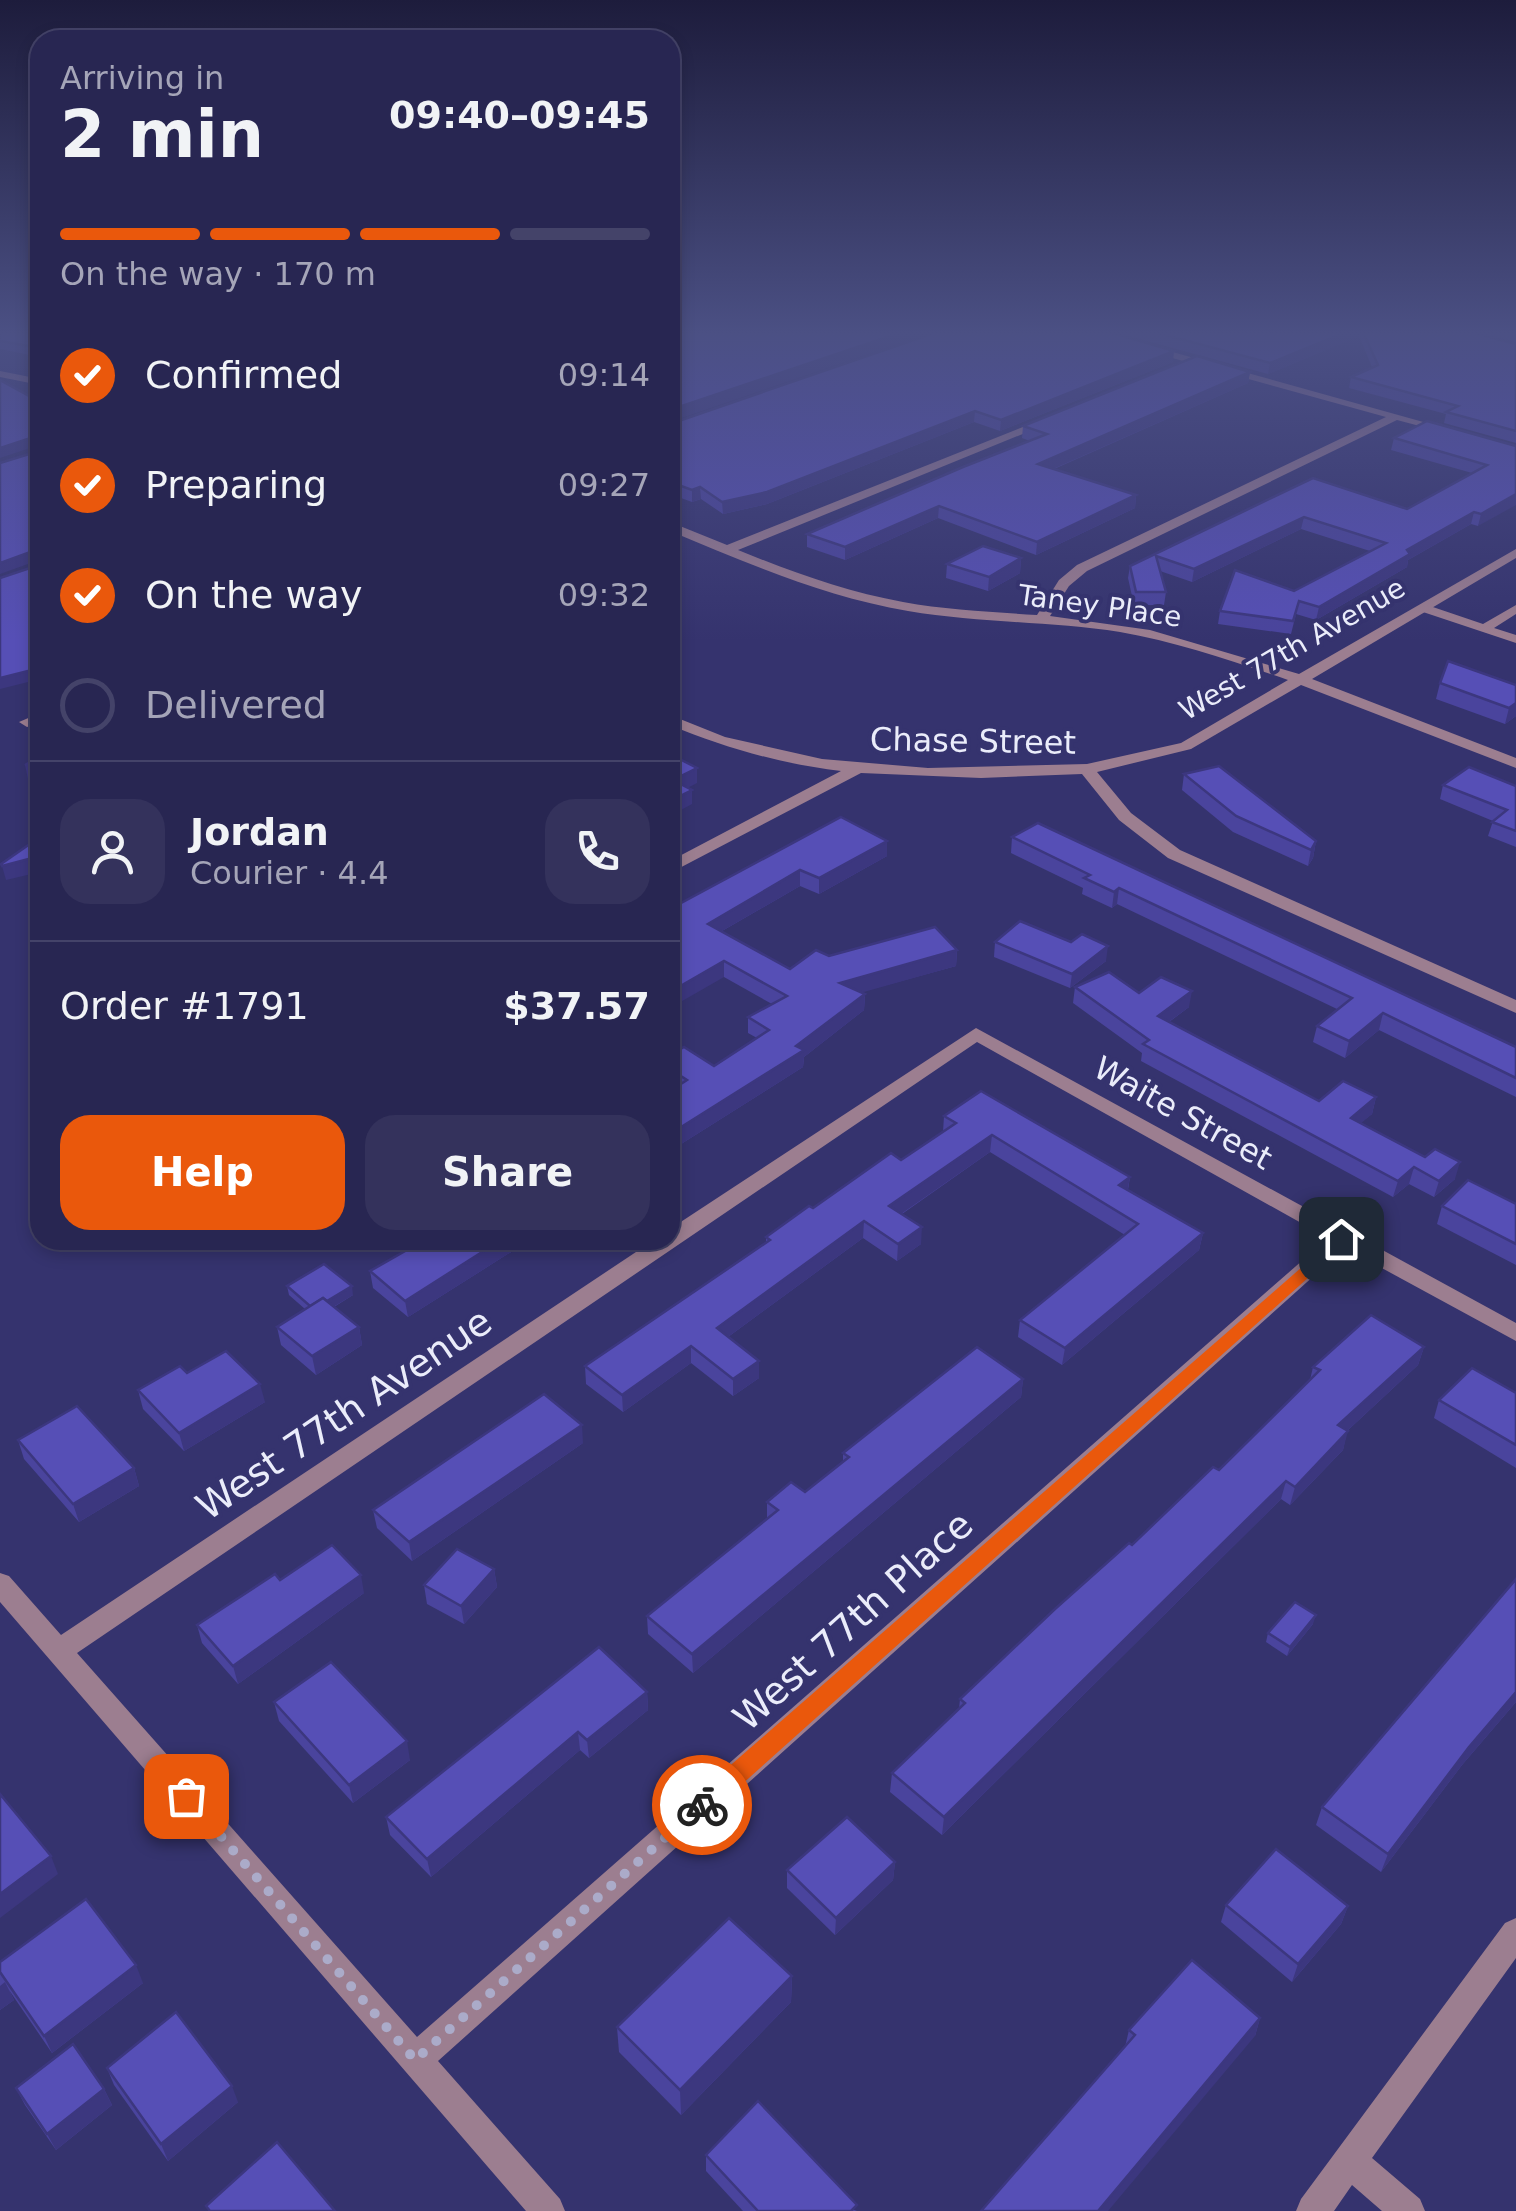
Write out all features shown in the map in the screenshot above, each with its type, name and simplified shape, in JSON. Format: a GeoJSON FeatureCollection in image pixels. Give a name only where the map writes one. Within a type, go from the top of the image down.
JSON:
{"type":"FeatureCollection","features":[{"type":"Feature","properties":{"kind":"street"},"geometry":{"type":"LineString","coordinates":[[727,550],[1011,435]]}},
{"type":"Feature","properties":{"kind":"street"},"geometry":{"type":"LineString","coordinates":[[1041,619],[1064,583],[1082,568],[1357,435]]}},
{"type":"Feature","properties":{"kind":"street","name":"Taney Place"},"geometry":{"type":"LineString","coordinates":[[680,530],[820,587],[862,598],[910,608],[1041,619],[1162,637],[1301,680],[1516,763]]}},
{"type":"Feature","properties":{"kind":"street","name":"West 77th Avenue"},"geometry":{"type":"LineString","coordinates":[[1087,769],[1156,757],[1186,746],[1516,553]]}},
{"type":"Feature","properties":{"kind":"street","name":"Chase Street"},"geometry":{"type":"LineString","coordinates":[[680,724],[738,745],[857,769],[940,774],[1087,769],[1110,806],[1138,832],[1174,854],[1516,1007]]}},
{"type":"Feature","properties":{"kind":"street"},"geometry":{"type":"LineString","coordinates":[[680,863],[857,769]]}},
{"type":"Feature","properties":{"kind":"street","name":"West 77th Avenue"},"geometry":{"type":"LineString","coordinates":[[680,1233],[976,1034]]}},
{"type":"Feature","properties":{"kind":"street","name":"Waite Street"},"geometry":{"type":"LineString","coordinates":[[976,1034],[1516,1333]]}},
{"type":"Feature","properties":{"kind":"street","name":"West 77th Place"},"geometry":{"type":"LineString","coordinates":[[415,2060],[1341,1239]]}},
{"type":"Feature","properties":{"kind":"street","name":"West 77th Avenue"},"geometry":{"type":"LineString","coordinates":[[60,1650],[655,1250]]}},
{"type":"Feature","properties":{"kind":"street"},"geometry":{"type":"LineString","coordinates":[[0,1584],[548,2211]]}},
{"type":"Feature","properties":{"kind":"street"},"geometry":{"type":"LineString","coordinates":[[1313,2211],[1516,1933]]}},
{"type":"Feature","properties":{"kind":"street"},"geometry":{"type":"LineString","coordinates":[[1349,2161],[1408,2211]]}},
{"type":"Feature","properties":{"kind":"lane"},"geometry":{"type":"LineString","coordinates":[[1424,608],[1516,639]]}},
{"type":"Feature","properties":{"kind":"lane"},"geometry":{"type":"LineString","coordinates":[[1486,628],[1516,609]]}},
{"type":"Feature","properties":{"kind":"building"},"geometry":{"type":"Polygon","coordinates":[[[0,435],[30,435],[30,438],[0,448],[0,435]]]}},
{"type":"Feature","properties":{"kind":"building"},"geometry":{"type":"Polygon","coordinates":[[[680,435],[913,435],[767,492],[722,502],[700,487],[692,490],[680,486],[680,435]]]}},
{"type":"Feature","properties":{"kind":"building"},"geometry":{"type":"Polygon","coordinates":[[[1044,435],[1104,435],[1038,464],[1136,495],[1037,542],[939,506],[845,547],[807,534],[1044,435]]]}},
{"type":"Feature","properties":{"kind":"building"},"geometry":{"type":"Polygon","coordinates":[[[1477,435],[1516,446],[1516,494],[1481,514],[1474,512],[1407,550],[1410,554],[1319,607],[1299,601],[1293,621],[1220,611],[1235,570],[1294,591],[1386,543],[1304,517],[1194,569],[1156,556],[1166,592],[1136,592],[1130,566],[1313,478],[1407,509],[1487,465],[1394,438],[1477,435]]]}},
{"type":"Feature","properties":{"kind":"building"},"geometry":{"type":"Polygon","coordinates":[[[30,454],[30,552],[0,563],[0,463],[30,454]]]}},
{"type":"Feature","properties":{"kind":"building"},"geometry":{"type":"Polygon","coordinates":[[[983,546],[1021,558],[989,577],[947,564],[983,546]]]}},
{"type":"Feature","properties":{"kind":"building"},"geometry":{"type":"Polygon","coordinates":[[[30,568],[30,670],[0,678],[0,578],[30,568]]]}},
{"type":"Feature","properties":{"kind":"building"},"geometry":{"type":"Polygon","coordinates":[[[1448,661],[1516,685],[1516,703],[1509,708],[1440,683],[1448,661]]]}},
{"type":"Feature","properties":{"kind":"building"},"geometry":{"type":"Polygon","coordinates":[[[680,759],[697,768],[680,776],[680,759]]]}},
{"type":"Feature","properties":{"kind":"building"},"geometry":{"type":"Polygon","coordinates":[[[1219,766],[1316,841],[1311,850],[1236,816],[1184,774],[1219,766]]]}},
{"type":"Feature","properties":{"kind":"building"},"geometry":{"type":"Polygon","coordinates":[[[1469,767],[1516,786],[1516,831],[1492,822],[1507,810],[1443,785],[1469,767]]]}},
{"type":"Feature","properties":{"kind":"building"},"geometry":{"type":"Polygon","coordinates":[[[680,784],[692,790],[680,796],[680,784]]]}},
{"type":"Feature","properties":{"kind":"building"},"geometry":{"type":"Polygon","coordinates":[[[841,817],[887,841],[819,878],[800,870],[708,924],[790,969],[816,950],[829,956],[935,927],[957,950],[840,983],[865,994],[796,1046],[804,1050],[680,1128],[680,1085],[687,1080],[680,1075],[680,1049],[684,1047],[714,1066],[769,1030],[748,1017],[787,996],[724,961],[680,986],[680,904],[841,817]]]}},
{"type":"Feature","properties":{"kind":"building"},"geometry":{"type":"Polygon","coordinates":[[[1038,823],[1516,1047],[1516,1078],[1383,1013],[1349,1041],[1317,1026],[1352,998],[1119,888],[1114,892],[1084,878],[1090,875],[1012,837],[1038,823]]]}},
{"type":"Feature","properties":{"kind":"building"},"geometry":{"type":"Polygon","coordinates":[[[30,844],[30,859],[1,864],[30,844]]]}},
{"type":"Feature","properties":{"kind":"building"},"geometry":{"type":"Polygon","coordinates":[[[1020,921],[1071,942],[1082,934],[1108,946],[1072,974],[995,942],[1020,921]]]}},
{"type":"Feature","properties":{"kind":"building"},"geometry":{"type":"Polygon","coordinates":[[[1109,972],[1139,993],[1161,977],[1192,991],[1158,1016],[1319,1101],[1343,1081],[1376,1097],[1351,1118],[1425,1157],[1435,1149],[1460,1162],[1439,1181],[1414,1167],[1398,1181],[1143,1044],[1149,1040],[1075,987],[1109,972]]]}},
{"type":"Feature","properties":{"kind":"building"},"geometry":{"type":"Polygon","coordinates":[[[981,1091],[1130,1177],[1119,1185],[1203,1233],[1065,1348],[1020,1320],[1138,1224],[992,1135],[889,1206],[922,1227],[898,1244],[864,1221],[717,1328],[759,1361],[733,1379],[691,1346],[622,1395],[585,1366],[770,1240],[766,1237],[809,1206],[813,1208],[891,1153],[901,1160],[956,1123],[944,1116],[981,1091]]]}},
{"type":"Feature","properties":{"kind":"building"},"geometry":{"type":"Polygon","coordinates":[[[1468,1180],[1516,1204],[1516,1244],[1442,1206],[1468,1180]]]}},
{"type":"Feature","properties":{"kind":"building"},"geometry":{"type":"Polygon","coordinates":[[[407,1250],[485,1250],[405,1301],[370,1271],[407,1250]]]}},
{"type":"Feature","properties":{"kind":"building"},"geometry":{"type":"Polygon","coordinates":[[[324,1264],[352,1286],[310,1306],[287,1286],[324,1264]]]}},
{"type":"Feature","properties":{"kind":"building"},"geometry":{"type":"Polygon","coordinates":[[[323,1298],[359,1327],[312,1356],[277,1327],[323,1298]]]}},
{"type":"Feature","properties":{"kind":"building"},"geometry":{"type":"Polygon","coordinates":[[[1371,1315],[1424,1347],[1338,1425],[1348,1431],[1295,1487],[1286,1481],[944,1817],[892,1773],[965,1703],[960,1699],[1055,1609],[1129,1543],[1132,1545],[1213,1467],[1219,1470],[1320,1370],[1313,1367],[1371,1315]]]}},
{"type":"Feature","properties":{"kind":"building"},"geometry":{"type":"Polygon","coordinates":[[[977,1347],[1023,1379],[692,1654],[647,1616],[778,1510],[767,1502],[791,1482],[805,1492],[849,1457],[843,1453],[977,1347]]]}},
{"type":"Feature","properties":{"kind":"building"},"geometry":{"type":"Polygon","coordinates":[[[226,1351],[260,1384],[179,1433],[138,1390],[180,1366],[187,1373],[226,1351]]]}},
{"type":"Feature","properties":{"kind":"building"},"geometry":{"type":"Polygon","coordinates":[[[1472,1368],[1516,1393],[1516,1445],[1439,1400],[1472,1368]]]}},
{"type":"Feature","properties":{"kind":"building"},"geometry":{"type":"Polygon","coordinates":[[[544,1394],[582,1425],[409,1542],[373,1510],[544,1394]]]}},
{"type":"Feature","properties":{"kind":"building"},"geometry":{"type":"Polygon","coordinates":[[[77,1406],[134,1468],[73,1504],[18,1440],[77,1406]]]}},
{"type":"Feature","properties":{"kind":"building"},"geometry":{"type":"Polygon","coordinates":[[[332,1545],[361,1575],[233,1666],[197,1625],[275,1574],[280,1580],[332,1545]]]}},
{"type":"Feature","properties":{"kind":"building"},"geometry":{"type":"Polygon","coordinates":[[[457,1549],[494,1569],[461,1606],[424,1585],[457,1549]]]}},
{"type":"Feature","properties":{"kind":"building"},"geometry":{"type":"Polygon","coordinates":[[[1516,1579],[1516,1692],[1388,1854],[1322,1807],[1516,1579]]]}},
{"type":"Feature","properties":{"kind":"building"},"geometry":{"type":"Polygon","coordinates":[[[1295,1602],[1316,1615],[1290,1647],[1268,1633],[1295,1602]]]}},
{"type":"Feature","properties":{"kind":"building"},"geometry":{"type":"Polygon","coordinates":[[[599,1647],[647,1692],[587,1740],[578,1732],[427,1859],[386,1817],[599,1647]]]}},
{"type":"Feature","properties":{"kind":"building"},"geometry":{"type":"Polygon","coordinates":[[[331,1662],[407,1741],[349,1785],[274,1702],[331,1662]]]}},
{"type":"Feature","properties":{"kind":"building"},"geometry":{"type":"Polygon","coordinates":[[[0,1794],[51,1856],[0,1894],[0,1794]]]}},
{"type":"Feature","properties":{"kind":"building"},"geometry":{"type":"Polygon","coordinates":[[[847,1817],[895,1862],[836,1918],[787,1870],[847,1817]]]}},
{"type":"Feature","properties":{"kind":"building"},"geometry":{"type":"Polygon","coordinates":[[[1276,1849],[1348,1906],[1298,1964],[1226,1905],[1276,1849]]]}},
{"type":"Feature","properties":{"kind":"building"},"geometry":{"type":"Polygon","coordinates":[[[86,1899],[136,1965],[44,2036],[0,1972],[0,1962],[86,1899]]]}},
{"type":"Feature","properties":{"kind":"building"},"geometry":{"type":"Polygon","coordinates":[[[729,1918],[792,1976],[680,2090],[617,2027],[729,1918]]]}},
{"type":"Feature","properties":{"kind":"building"},"geometry":{"type":"Polygon","coordinates":[[[1192,1960],[1260,2018],[1098,2211],[981,2211],[1135,2035],[1129,2030],[1192,1960]]]}},
{"type":"Feature","properties":{"kind":"building"},"geometry":{"type":"Polygon","coordinates":[[[176,2012],[232,2086],[161,2144],[107,2068],[176,2012]]]}},
{"type":"Feature","properties":{"kind":"building"},"geometry":{"type":"Polygon","coordinates":[[[73,2044],[104,2089],[47,2134],[16,2088],[73,2044]]]}},
{"type":"Feature","properties":{"kind":"building"},"geometry":{"type":"Polygon","coordinates":[[[758,2101],[857,2205],[851,2211],[758,2211],[706,2155],[758,2101]]]}},
{"type":"Feature","properties":{"kind":"building"},"geometry":{"type":"Polygon","coordinates":[[[277,2142],[335,2211],[210,2211],[206,2206],[277,2142]]]}},
{"type":"Feature","properties":{"kind":"way so far"},"geometry":{"type":"LineString","coordinates":[[186,1796],[415,2060],[702,1805]]}},
{"type":"Feature","properties":{"kind":"route"},"geometry":{"type":"LineString","coordinates":[[702,1805],[1341,1239]]}}]}
